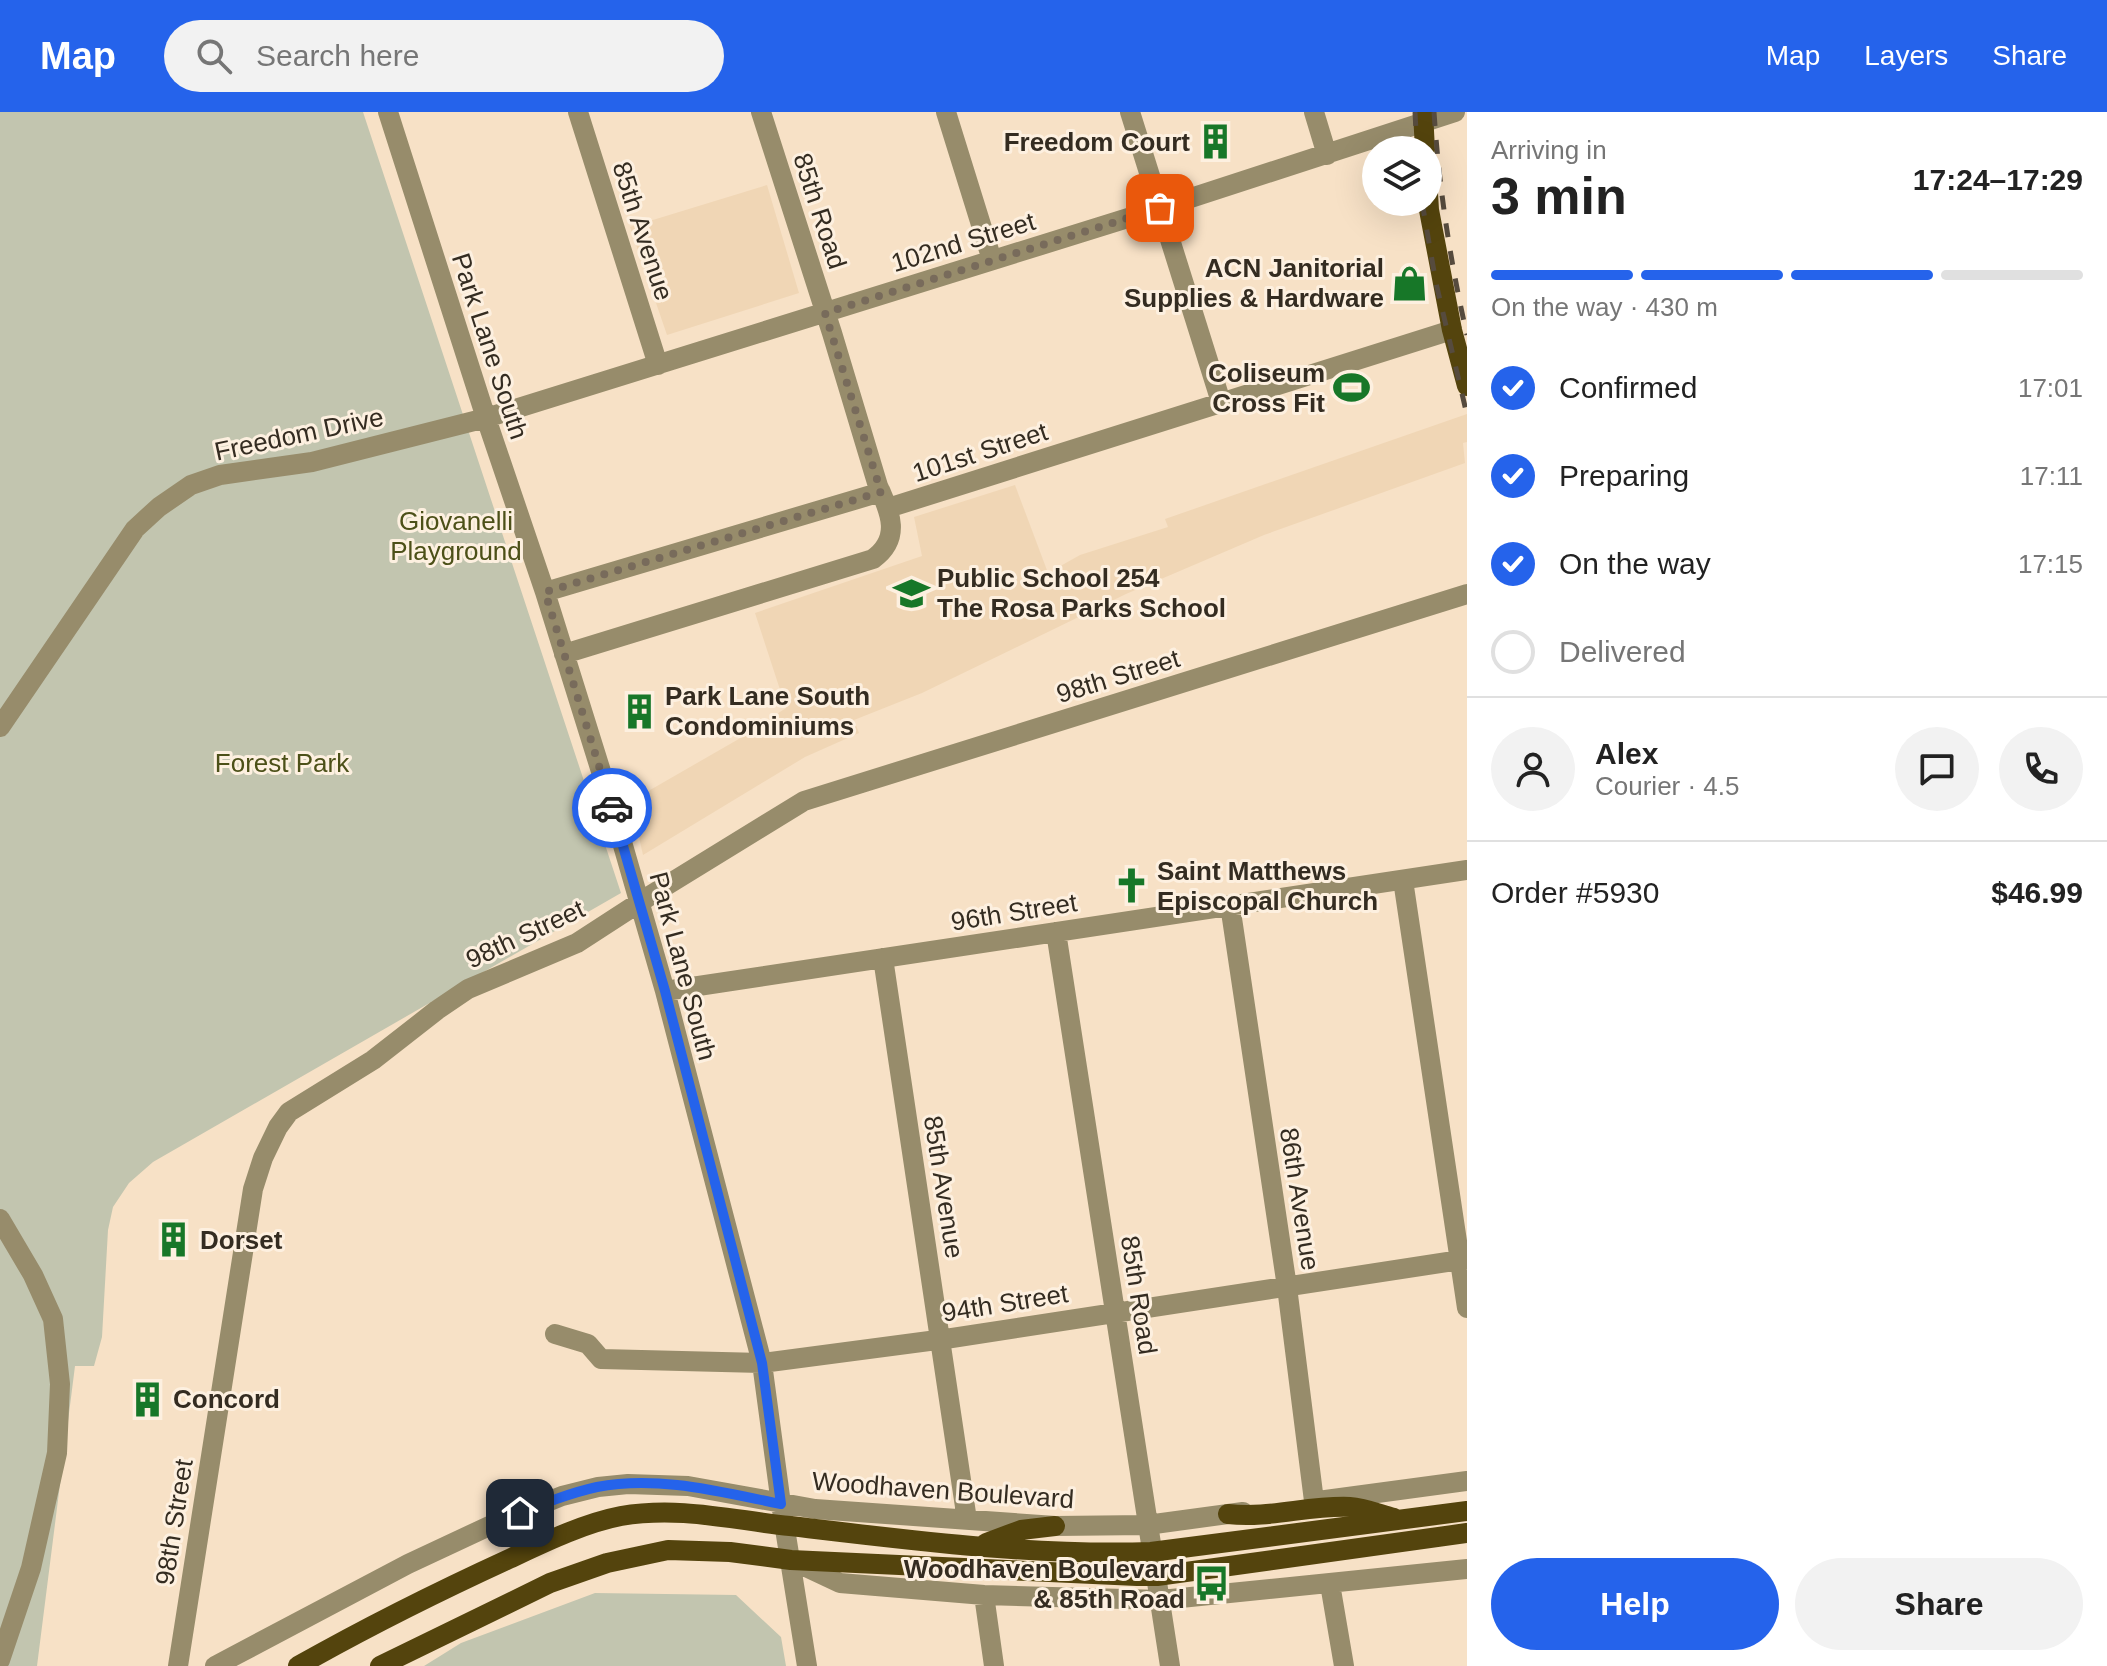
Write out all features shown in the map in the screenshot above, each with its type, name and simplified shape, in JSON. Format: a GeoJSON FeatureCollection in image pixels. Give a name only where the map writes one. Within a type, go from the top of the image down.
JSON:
{"type":"FeatureCollection","features":[{"type":"Feature","properties":{"kind":"main road"},"geometry":{"type":"LineString","coordinates":[[1430,216],[1452,330],[1467,386]]}},
{"type":"Feature","properties":{"kind":"main road"},"geometry":{"type":"LineString","coordinates":[[1228,1514],[1251,1517],[1347,1507],[1363,1508],[1401,1520]]}},
{"type":"Feature","properties":{"kind":"main road","name":"Woodhaven Boulevard"},"geometry":{"type":"LineString","coordinates":[[298,1666],[452,1585],[549,1541],[624,1516],[670,1512],[708,1514],[785,1526],[980,1546],[1109,1554],[1151,1552],[1467,1511]]}},
{"type":"Feature","properties":{"kind":"main road"},"geometry":{"type":"LineString","coordinates":[[980,1546],[1021,1530],[1055,1526]]}},
{"type":"Feature","properties":{"kind":"main road"},"geometry":{"type":"LineString","coordinates":[[380,1666],[550,1583],[607,1563],[668,1550],[730,1552],[791,1560],[1157,1576],[1467,1533]]}},
{"type":"Feature","properties":{"kind":"street","name":"Park Lane South"},"geometry":{"type":"LineString","coordinates":[[388,112],[545,592],[665,991],[762,1363],[807,1666]]}},
{"type":"Feature","properties":{"kind":"street","name":"85th Avenue"},"geometry":{"type":"LineString","coordinates":[[578,112],[658,365]]}},
{"type":"Feature","properties":{"kind":"street","name":"85th Road"},"geometry":{"type":"LineString","coordinates":[[761,112],[884,500]]}},
{"type":"Feature","properties":{"kind":"street"},"geometry":{"type":"LineString","coordinates":[[946,112],[992,260]]}},
{"type":"Feature","properties":{"kind":"street"},"geometry":{"type":"LineString","coordinates":[[1130,112],[1221,402]]}},
{"type":"Feature","properties":{"kind":"street"},"geometry":{"type":"LineString","coordinates":[[1314,112],[1327,155]]}},
{"type":"Feature","properties":{"kind":"street","name":"102nd Street"},"geometry":{"type":"LineString","coordinates":[[486,418],[1327,155],[1423,118],[1455,112]]}},
{"type":"Feature","properties":{"kind":"street","name":"101st Street"},"geometry":{"type":"LineString","coordinates":[[545,592],[884,500],[1221,402],[1452,330]]}},
{"type":"Feature","properties":{"kind":"street","name":"Freedom Drive"},"geometry":{"type":"LineString","coordinates":[[0,727],[135,529],[159,507],[191,485],[220,475],[312,462],[486,418]]}},
{"type":"Feature","properties":{"kind":"street","name":"101st Street"},"geometry":{"type":"LineString","coordinates":[[564,654],[873,559],[889,543],[891,529],[884,500]]}},
{"type":"Feature","properties":{"kind":"street","name":"98th Street"},"geometry":{"type":"LineString","coordinates":[[178,1666],[253,1189],[263,1158],[289,1112],[373,1060],[468,989],[577,943],[804,801],[1467,594]]}},
{"type":"Feature","properties":{"kind":"street","name":"96th Street"},"geometry":{"type":"LineString","coordinates":[[665,991],[1467,870]]}},
{"type":"Feature","properties":{"kind":"street"},"geometry":{"type":"LineString","coordinates":[[1403,880],[1464,1260],[1467,1308]]}},
{"type":"Feature","properties":{"kind":"street","name":"86th Avenue"},"geometry":{"type":"LineString","coordinates":[[1230,905],[1287,1287],[1314,1501]]}},
{"type":"Feature","properties":{"kind":"street","name":"85th Road"},"geometry":{"type":"LineString","coordinates":[[1056,932],[1170,1666]]}},
{"type":"Feature","properties":{"kind":"street","name":"85th Avenue"},"geometry":{"type":"LineString","coordinates":[[883,958],[967,1520]]}},
{"type":"Feature","properties":{"kind":"street"},"geometry":{"type":"LineString","coordinates":[[0,1219],[33,1275],[53,1319],[60,1384],[57,1453],[31,1568],[0,1660]]}},
{"type":"Feature","properties":{"kind":"street","name":"94th Street"},"geometry":{"type":"LineString","coordinates":[[555,1334],[588,1344],[601,1359],[762,1363],[941,1340],[1464,1260]]}},
{"type":"Feature","properties":{"kind":"street","name":"Woodhaven Boulevard"},"geometry":{"type":"LineString","coordinates":[[215,1666],[408,1564],[500,1521],[562,1496],[598,1487],[660,1484],[720,1491],[815,1509],[1055,1526],[1147,1525],[1467,1481]]}},
{"type":"Feature","properties":{"kind":"street"},"geometry":{"type":"LineString","coordinates":[[791,1560],[840,1583],[984,1595],[1161,1600],[1467,1569]]}},
{"type":"Feature","properties":{"kind":"street"},"geometry":{"type":"LineString","coordinates":[[1330,1584],[1344,1666]]}},
{"type":"Feature","properties":{"kind":"street"},"geometry":{"type":"LineString","coordinates":[[984,1595],[994,1666]]}},
{"type":"Feature","properties":{"kind":"shaded area"},"geometry":{"type":"Polygon","coordinates":[[[767,185],[799,293],[667,335],[630,227],[767,185]]]}},
{"type":"Feature","properties":{"kind":"shaded area"},"geometry":{"type":"Polygon","coordinates":[[[1467,414],[1467,442],[1463,443],[1465,463],[1264,535],[1126,594],[922,693],[854,720],[859,733],[805,757],[643,855],[631,801],[786,708],[755,613],[922,556],[914,517],[1015,485],[1048,573],[1080,555],[1168,527],[1165,519],[1467,414]]]}},
{"type":"Feature","properties":{"kind":"green space","name":"Forest Park"},"geometry":{"type":"Polygon","coordinates":[[[0,112],[363,112],[621,893],[153,1162],[129,1183],[113,1207],[108,1230],[102,1337],[94,1366],[75,1366],[37,1666],[0,1666],[0,112]]]}},
{"type":"Feature","properties":{"kind":"green space"},"geometry":{"type":"Polygon","coordinates":[[[595,1593],[736,1595],[781,1637],[786,1666],[424,1666],[461,1643],[595,1593]]]}},
{"type":"Feature","properties":{"kind":"railway"},"geometry":{"type":"LineString","coordinates":[[1415,112],[1416,136]]}},
{"type":"Feature","properties":{"kind":"railway"},"geometry":{"type":"LineString","coordinates":[[1434,112],[1446,224],[1467,335]]}},
{"type":"Feature","properties":{"kind":"railway"},"geometry":{"type":"LineString","coordinates":[[1424,216],[1436,283],[1467,415]]}},
{"type":"Feature","properties":{"kind":"way so far"},"geometry":{"type":"LineString","coordinates":[[612,808],[545,592],[881,492],[825,313],[1160,208]]}},
{"type":"Feature","properties":{"kind":"place","name":"Freedom Court"},"geometry":{"type":"Point","coordinates":[1216,142]}},
{"type":"Feature","properties":{"kind":"place","name":"ACN Janitorial Supplies & Hardware"},"geometry":{"type":"Point","coordinates":[1410,283]}},
{"type":"Feature","properties":{"kind":"place","name":"Coliseum Cross Fit"},"geometry":{"type":"Point","coordinates":[1351,388]}},
{"type":"Feature","properties":{"kind":"place","name":"Public School 254 The Rosa Parks School"},"geometry":{"type":"Point","coordinates":[911,593]}},
{"type":"Feature","properties":{"kind":"place","name":"Park Lane South Condominiums"},"geometry":{"type":"Point","coordinates":[639,711]}},
{"type":"Feature","properties":{"kind":"place","name":"Saint Matthews Episcopal Church"},"geometry":{"type":"Point","coordinates":[1131,886]}},
{"type":"Feature","properties":{"kind":"place","name":"Dorset"},"geometry":{"type":"Point","coordinates":[174,1240]}},
{"type":"Feature","properties":{"kind":"place","name":"Concord"},"geometry":{"type":"Point","coordinates":[147,1399]}},
{"type":"Feature","properties":{"kind":"place","name":"Woodhaven Boulevard & 85th Road"},"geometry":{"type":"Point","coordinates":[1211,1584]}},
{"type":"Feature","properties":{"kind":"route"},"geometry":{"type":"LineString","coordinates":[[520,1513],[562,1496],[598,1487],[628,1484],[688,1486],[781,1504],[762,1363],[665,991],[612,808]]}},
{"type":"Feature","properties":{"kind":"park label","name":"Giovanelli Playground"},"geometry":{"type":"Point","coordinates":[456,536]}}]}
